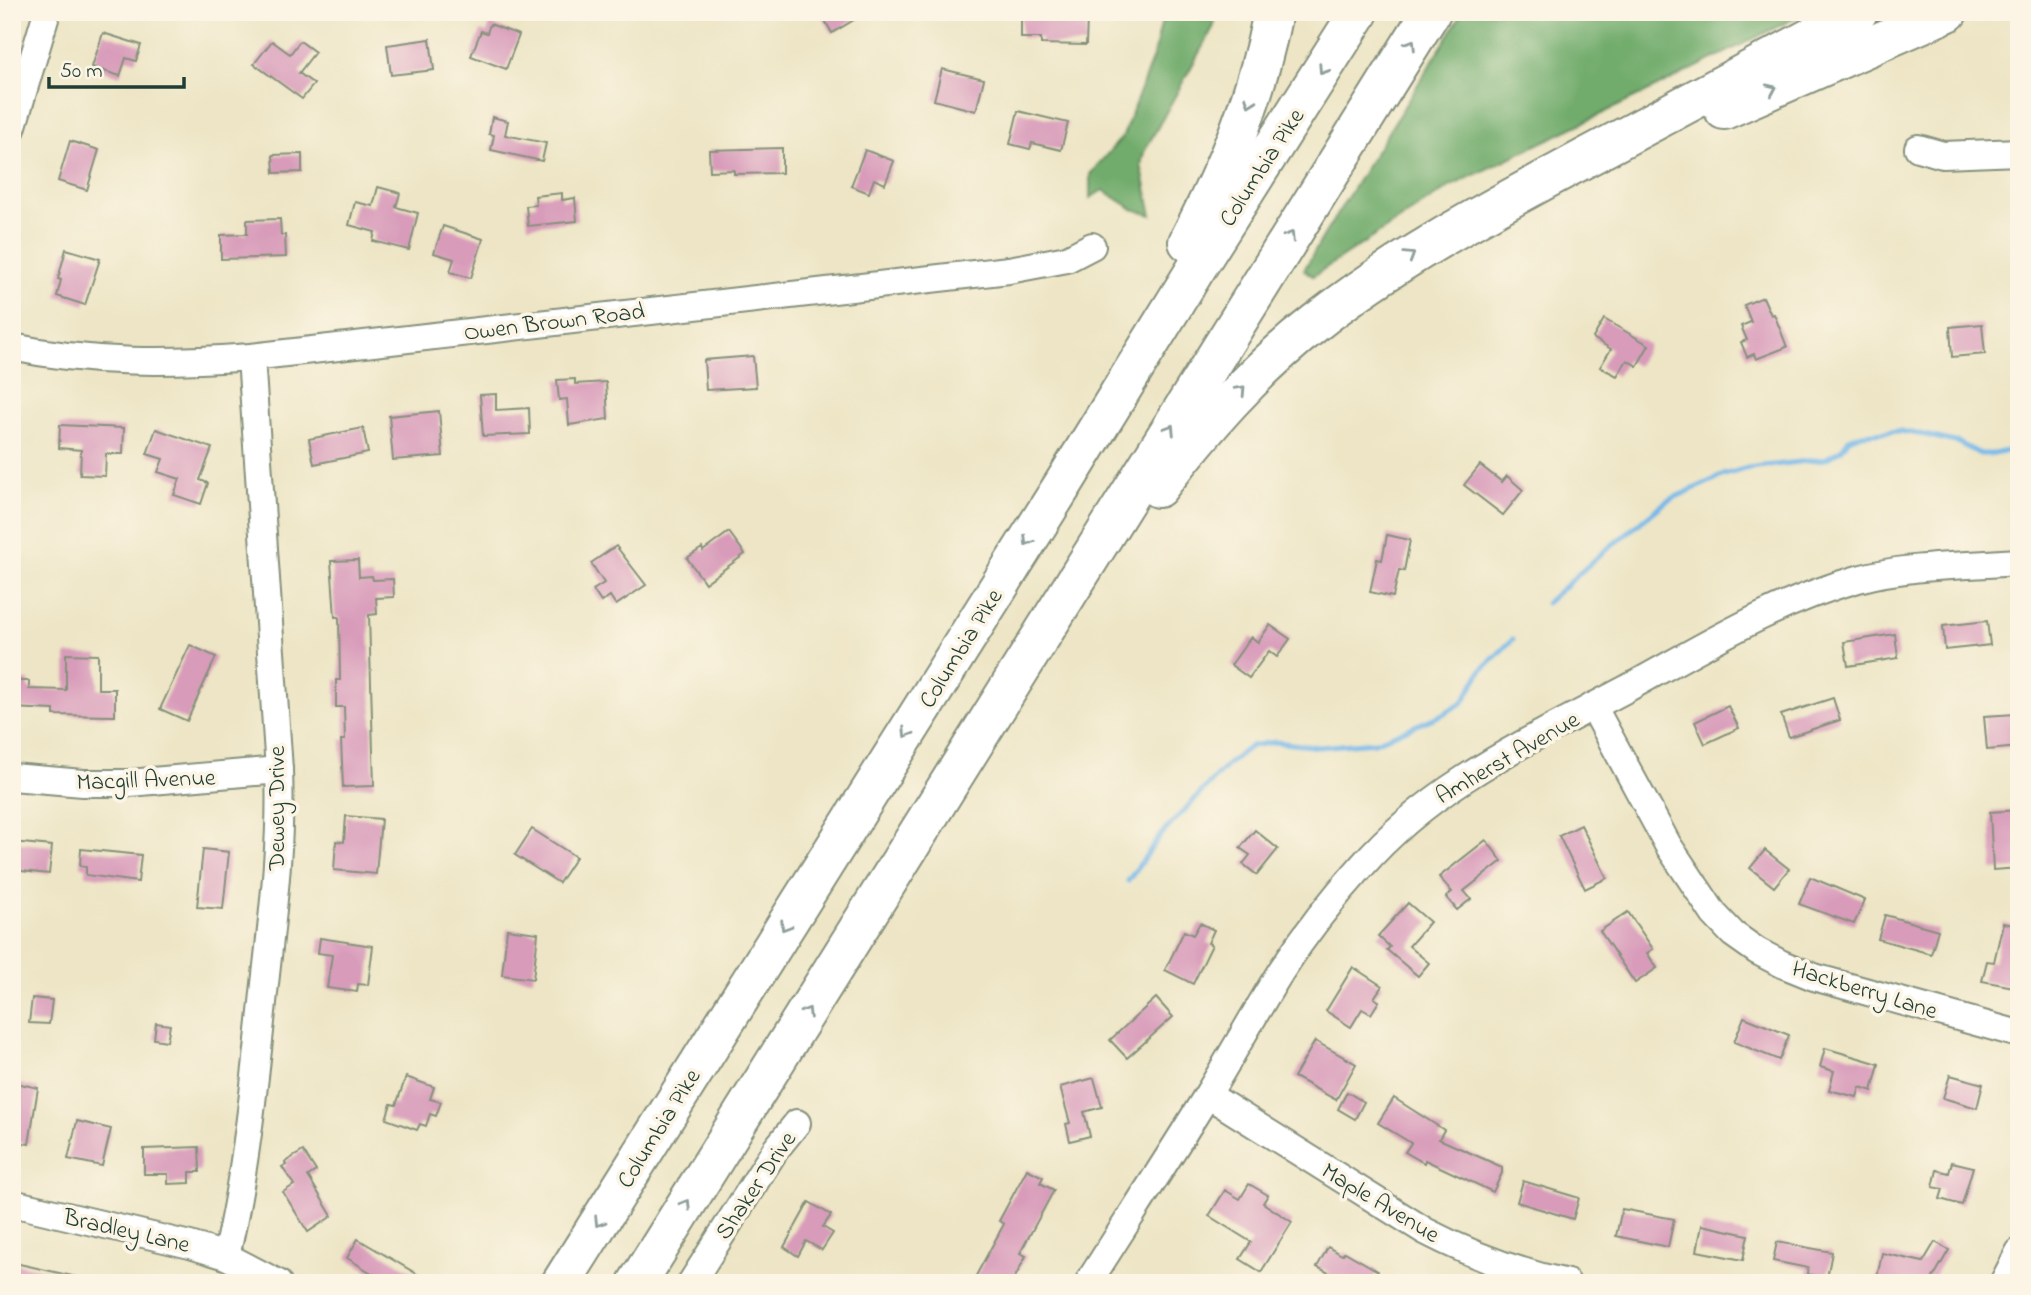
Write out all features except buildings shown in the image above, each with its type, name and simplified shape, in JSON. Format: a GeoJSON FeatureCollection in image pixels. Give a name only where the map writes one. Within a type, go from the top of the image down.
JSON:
{"type":"FeatureCollection","features":[{"type":"Feature","properties":{"kind":"highway"},"geometry":{"type":"LineString","coordinates":[[1064,483],[1200,218],[1234,145],[1255,89],[1272,12]]}},
{"type":"Feature","properties":{"kind":"highway","name":"Columbia Pike"},"geometry":{"type":"LineString","coordinates":[[561,1283],[1359,12]]}},
{"type":"Feature","properties":{"kind":"highway"},"geometry":{"type":"LineString","coordinates":[[637,1283],[1431,12]]}},
{"type":"Feature","properties":{"kind":"highway"},"geometry":{"type":"LineString","coordinates":[[927,821],[1158,488],[1204,430],[1253,377],[1314,324],[1388,270],[1462,224],[1858,12]]}},
{"type":"Feature","properties":{"kind":"highway"},"geometry":{"type":"LineString","coordinates":[[1462,224],[1948,12]]}},
{"type":"Feature","properties":{"kind":"street"},"geometry":{"type":"LineString","coordinates":[[12,129],[47,12]]}},
{"type":"Feature","properties":{"kind":"street"},"geometry":{"type":"LineString","coordinates":[[1918,148],[1943,155],[2019,152]]}},
{"type":"Feature","properties":{"kind":"street","name":"Owen Brown Road"},"geometry":{"type":"LineString","coordinates":[[12,347],[119,361],[165,362],[251,357],[1028,267],[1067,258],[1093,246]]}},
{"type":"Feature","properties":{"kind":"street","name":"Dewey Drive"},"geometry":{"type":"LineString","coordinates":[[226,1256],[234,1220],[260,1034],[280,832],[279,770],[251,357]]}},
{"type":"Feature","properties":{"kind":"street","name":"Amherst Avenue"},"geometry":{"type":"LineString","coordinates":[[1088,1283],[1208,1095],[1282,970],[1322,914],[1386,839],[1417,811],[1457,782],[1593,706],[1766,612],[1814,592],[1863,578],[1901,572],[2019,562]]}},
{"type":"Feature","properties":{"kind":"street","name":"Hackberry Lane"},"geometry":{"type":"LineString","coordinates":[[1593,706],[1668,845],[1714,914],[1733,934],[1782,964],[1814,977],[2019,1034]]}},
{"type":"Feature","properties":{"kind":"street","name":"Macgill Avenue"},"geometry":{"type":"LineString","coordinates":[[12,777],[83,783],[129,783],[279,770]]}},
{"type":"Feature","properties":{"kind":"street","name":"Maple Avenue"},"geometry":{"type":"LineString","coordinates":[[1208,1095],[1425,1231],[1462,1250],[1501,1265],[1567,1283]]}},
{"type":"Feature","properties":{"kind":"street","name":"Shaker Drive"},"geometry":{"type":"LineString","coordinates":[[691,1283],[776,1149],[797,1123]]}},
{"type":"Feature","properties":{"kind":"street","name":"Bradley Lane"},"geometry":{"type":"LineString","coordinates":[[12,1203],[190,1245],[226,1256],[278,1283]]}},
{"type":"Feature","properties":{"kind":"street"},"geometry":{"type":"LineString","coordinates":[[2003,1283],[2019,1252]]}},
{"type":"Feature","properties":{"kind":"green space"},"geometry":{"type":"Polygon","coordinates":[[[1164,12],[1216,12],[1214,26],[1144,152],[1141,165],[1152,215],[1133,209],[1103,190],[1090,198],[1090,174],[1123,136],[1154,54],[1164,12]]]}},
{"type":"Feature","properties":{"kind":"green space"},"geometry":{"type":"Polygon","coordinates":[[[1463,12],[1807,12],[1451,186],[1313,276],[1304,270],[1463,12]]]}},
{"type":"Feature","properties":{"kind":"waterway"},"geometry":{"type":"LineString","coordinates":[[1546,603],[1667,501],[1724,475],[1748,468],[1825,459],[1841,450],[1849,439],[1862,434],[1899,431],[1925,435],[1959,443],[1980,454],[1994,454],[2019,448]]}},
{"type":"Feature","properties":{"kind":"waterway"},"geometry":{"type":"LineString","coordinates":[[1128,881],[1160,836],[1229,763],[1251,746],[1275,742],[1319,747],[1375,742],[1400,732],[1441,715],[1463,702],[1481,671],[1513,639]]}}]}
